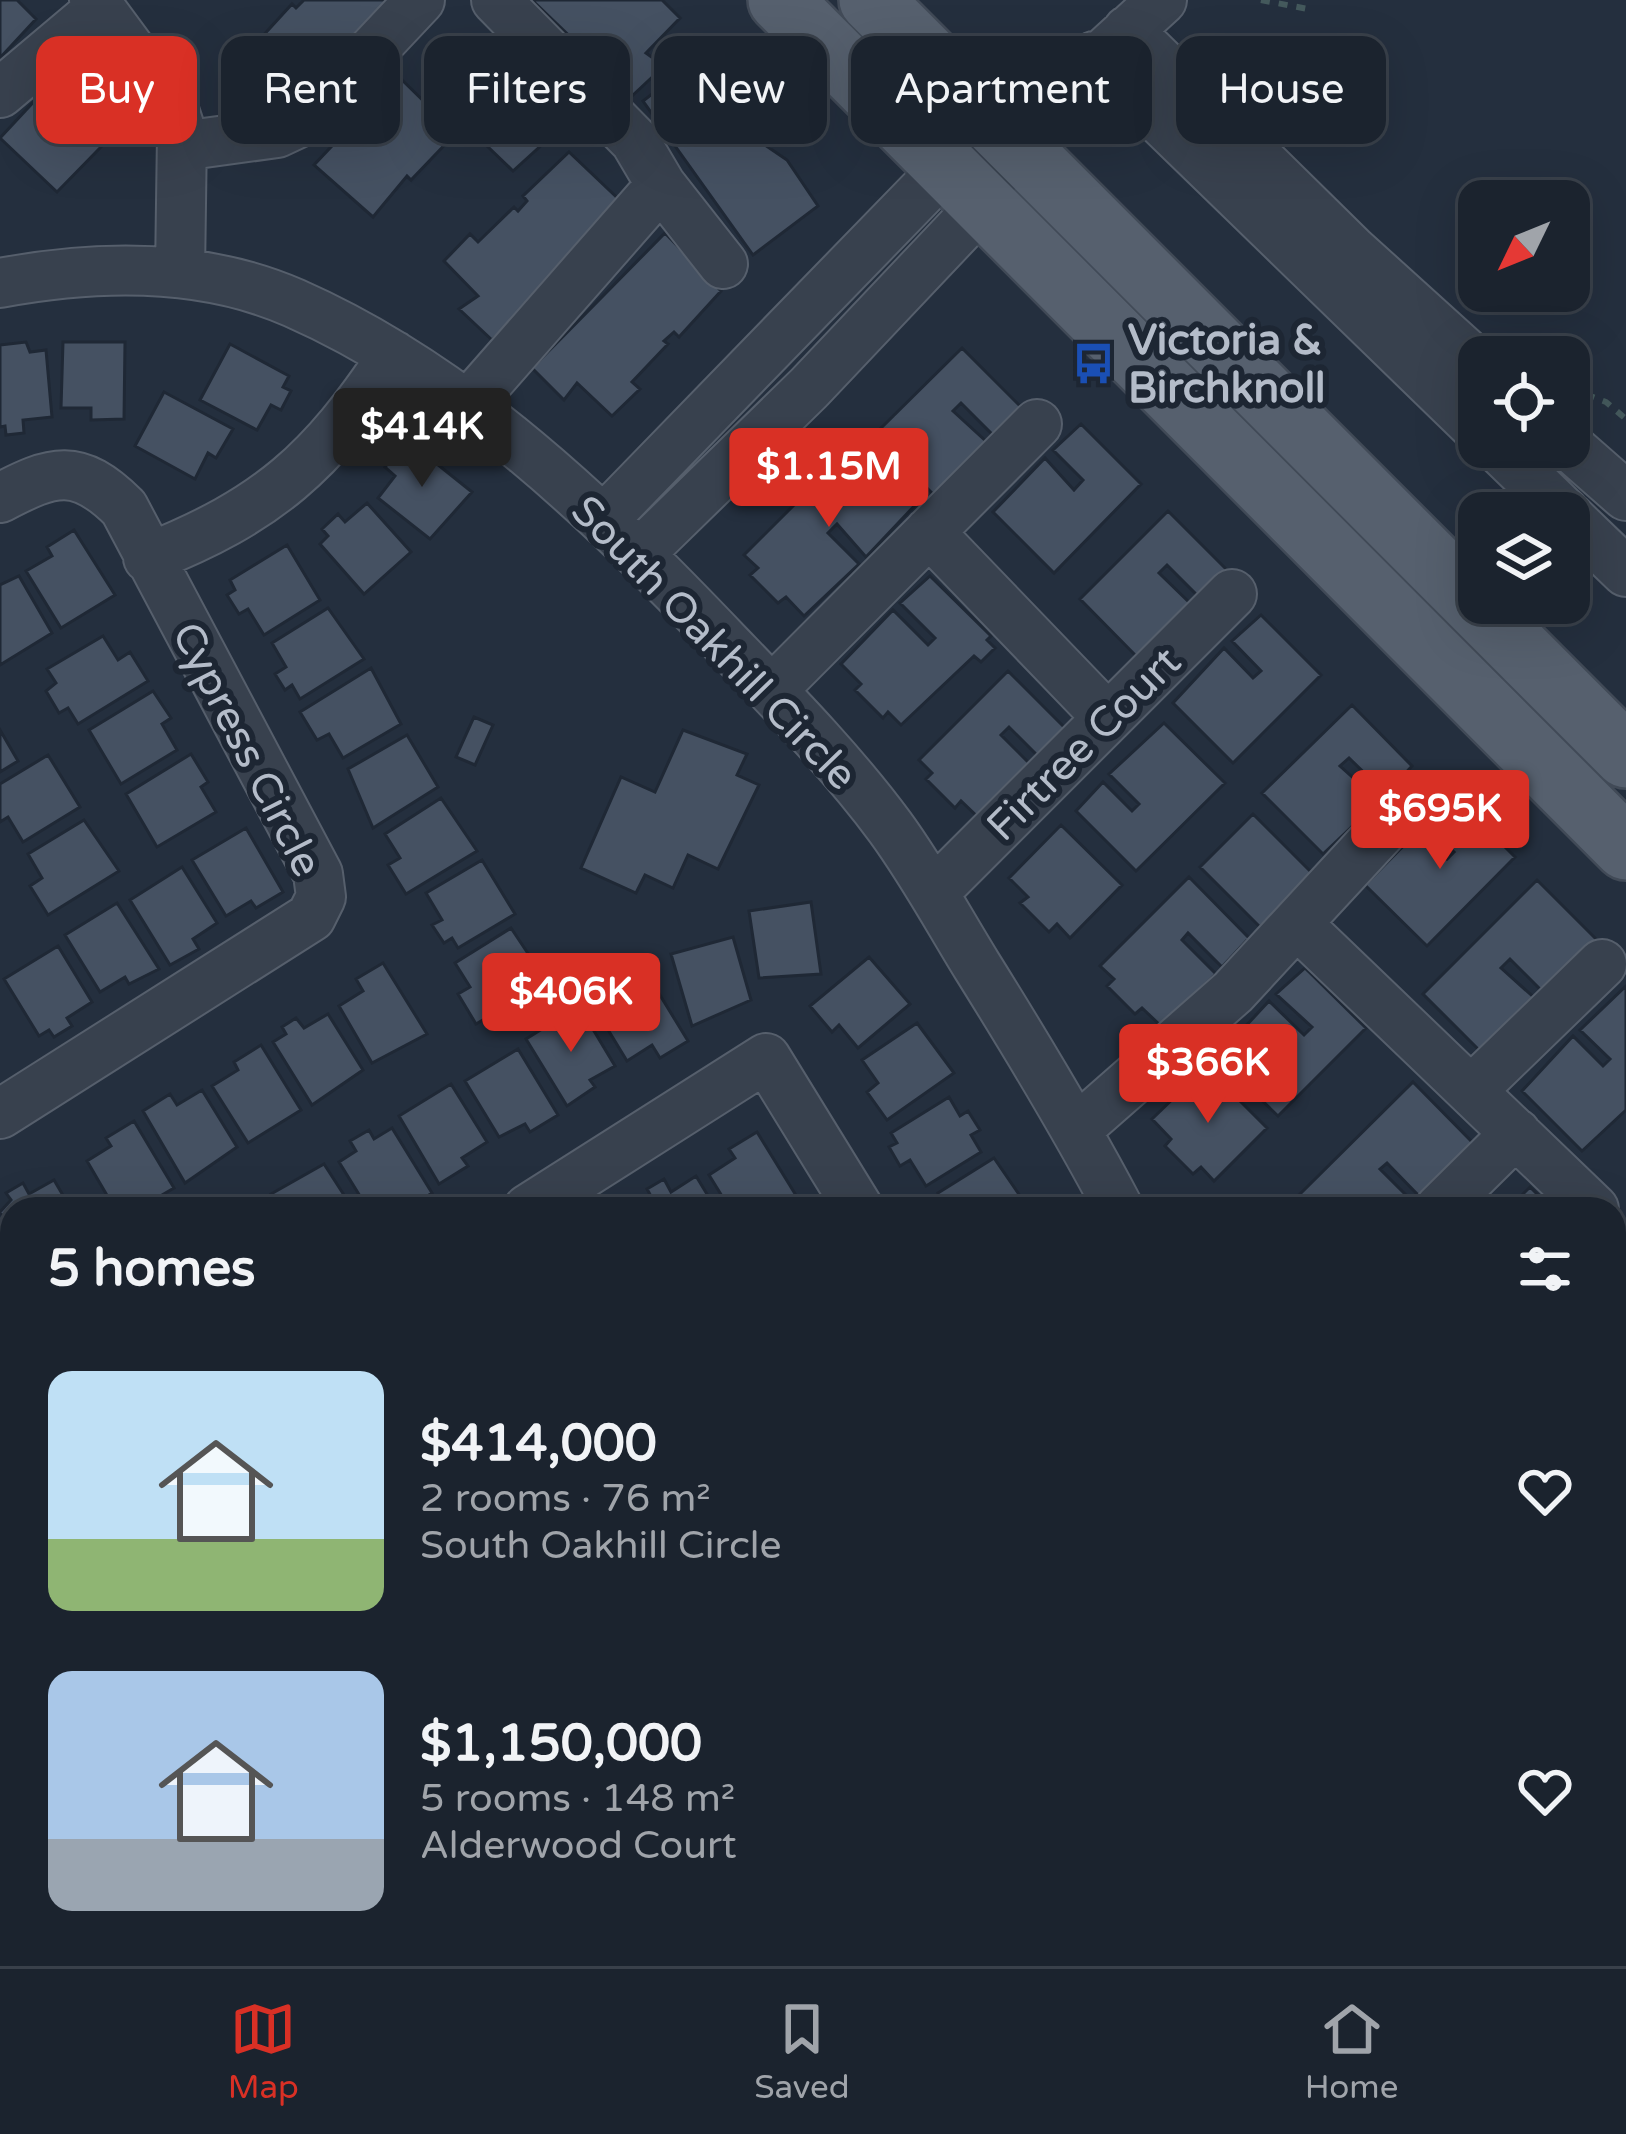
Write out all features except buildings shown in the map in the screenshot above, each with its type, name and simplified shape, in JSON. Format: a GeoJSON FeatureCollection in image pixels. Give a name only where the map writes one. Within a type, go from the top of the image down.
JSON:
{"type":"FeatureCollection","features":[{"type":"Feature","properties":{"kind":"main road"},"geometry":{"type":"LineString","coordinates":[[780,0],[1626,848]]}},
{"type":"Feature","properties":{"kind":"main road"},"geometry":{"type":"LineString","coordinates":[[871,0],[906,36]]}},
{"type":"Feature","properties":{"kind":"main road"},"geometry":{"type":"LineString","coordinates":[[1012,144],[1626,756]]}},
{"type":"Feature","properties":{"kind":"street"},"geometry":{"type":"LineString","coordinates":[[182,146],[277,133],[309,118],[420,0]]}},
{"type":"Feature","properties":{"kind":"street"},"geometry":{"type":"LineString","coordinates":[[496,0],[635,141],[661,185],[723,264]]}},
{"type":"Feature","properties":{"kind":"street"},"geometry":{"type":"LineString","coordinates":[[0,93],[98,4],[173,107],[182,146],[180,273]]}},
{"type":"Feature","properties":{"kind":"street"},"geometry":{"type":"LineString","coordinates":[[1132,20],[1353,251],[1458,345]]}},
{"type":"Feature","properties":{"kind":"street"},"geometry":{"type":"LineString","coordinates":[[1132,20],[1458,405]]}},
{"type":"Feature","properties":{"kind":"street"},"geometry":{"type":"LineString","coordinates":[[605,518],[1004,144]]}},
{"type":"Feature","properties":{"kind":"street"},"geometry":{"type":"LineString","coordinates":[[467,406],[661,185]]}},
{"type":"Feature","properties":{"kind":"street"},"geometry":{"type":"LineString","coordinates":[[640,553],[794,403],[965,185]]}},
{"type":"Feature","properties":{"kind":"street","name":"South Oakhill Circle"},"geometry":{"type":"LineString","coordinates":[[0,283],[87,268],[180,273],[291,302],[393,355],[467,406],[605,518],[772,690],[887,823],[935,891],[1113,1197]]}},
{"type":"Feature","properties":{"kind":"street"},"geometry":{"type":"LineString","coordinates":[[148,558],[224,528],[297,476],[393,355]]}},
{"type":"Feature","properties":{"kind":"street"},"geometry":{"type":"LineString","coordinates":[[772,690],[1036,424]]}},
{"type":"Feature","properties":{"kind":"street"},"geometry":{"type":"LineString","coordinates":[[1590,464],[1626,496]]}},
{"type":"Feature","properties":{"kind":"street"},"geometry":{"type":"LineString","coordinates":[[1519,468],[1543,492]]}},
{"type":"Feature","properties":{"kind":"street","name":"Cypress Circle"},"geometry":{"type":"LineString","coordinates":[[0,498],[40,476],[69,472],[107,492],[124,508],[249,736],[318,874],[321,897],[311,917],[0,1114]]}},
{"type":"Feature","properties":{"kind":"street"},"geometry":{"type":"LineString","coordinates":[[929,532],[1108,718]]}},
{"type":"Feature","properties":{"kind":"street"},"geometry":{"type":"LineString","coordinates":[[1590,537],[1626,572]]}},
{"type":"Feature","properties":{"kind":"street","name":"Firtree Court"},"geometry":{"type":"LineString","coordinates":[[935,891],[1232,594]]}},
{"type":"Feature","properties":{"kind":"street"},"geometry":{"type":"LineString","coordinates":[[1077,1130],[1233,992],[1408,804]]}},
{"type":"Feature","properties":{"kind":"street"},"geometry":{"type":"LineString","coordinates":[[1297,924],[1582,1197]]}},
{"type":"Feature","properties":{"kind":"street"},"geometry":{"type":"LineString","coordinates":[[1473,1089],[1602,964]]}},
{"type":"Feature","properties":{"kind":"street"},"geometry":{"type":"LineString","coordinates":[[547,1197],[766,1058],[852,1197]]}},
{"type":"Feature","properties":{"kind":"street"},"geometry":{"type":"LineString","coordinates":[[1451,1197],[1516,1133]]}},
{"type":"Feature","properties":{"kind":"path"},"geometry":{"type":"LineString","coordinates":[[1261,0],[1313,10]]}},
{"type":"Feature","properties":{"kind":"path"},"geometry":{"type":"LineString","coordinates":[[1590,396],[1626,419]]}},
{"type":"Feature","properties":{"kind":"place","name":"Victoria & Birchknoll"},"geometry":{"type":"Point","coordinates":[1094,363]}}]}
